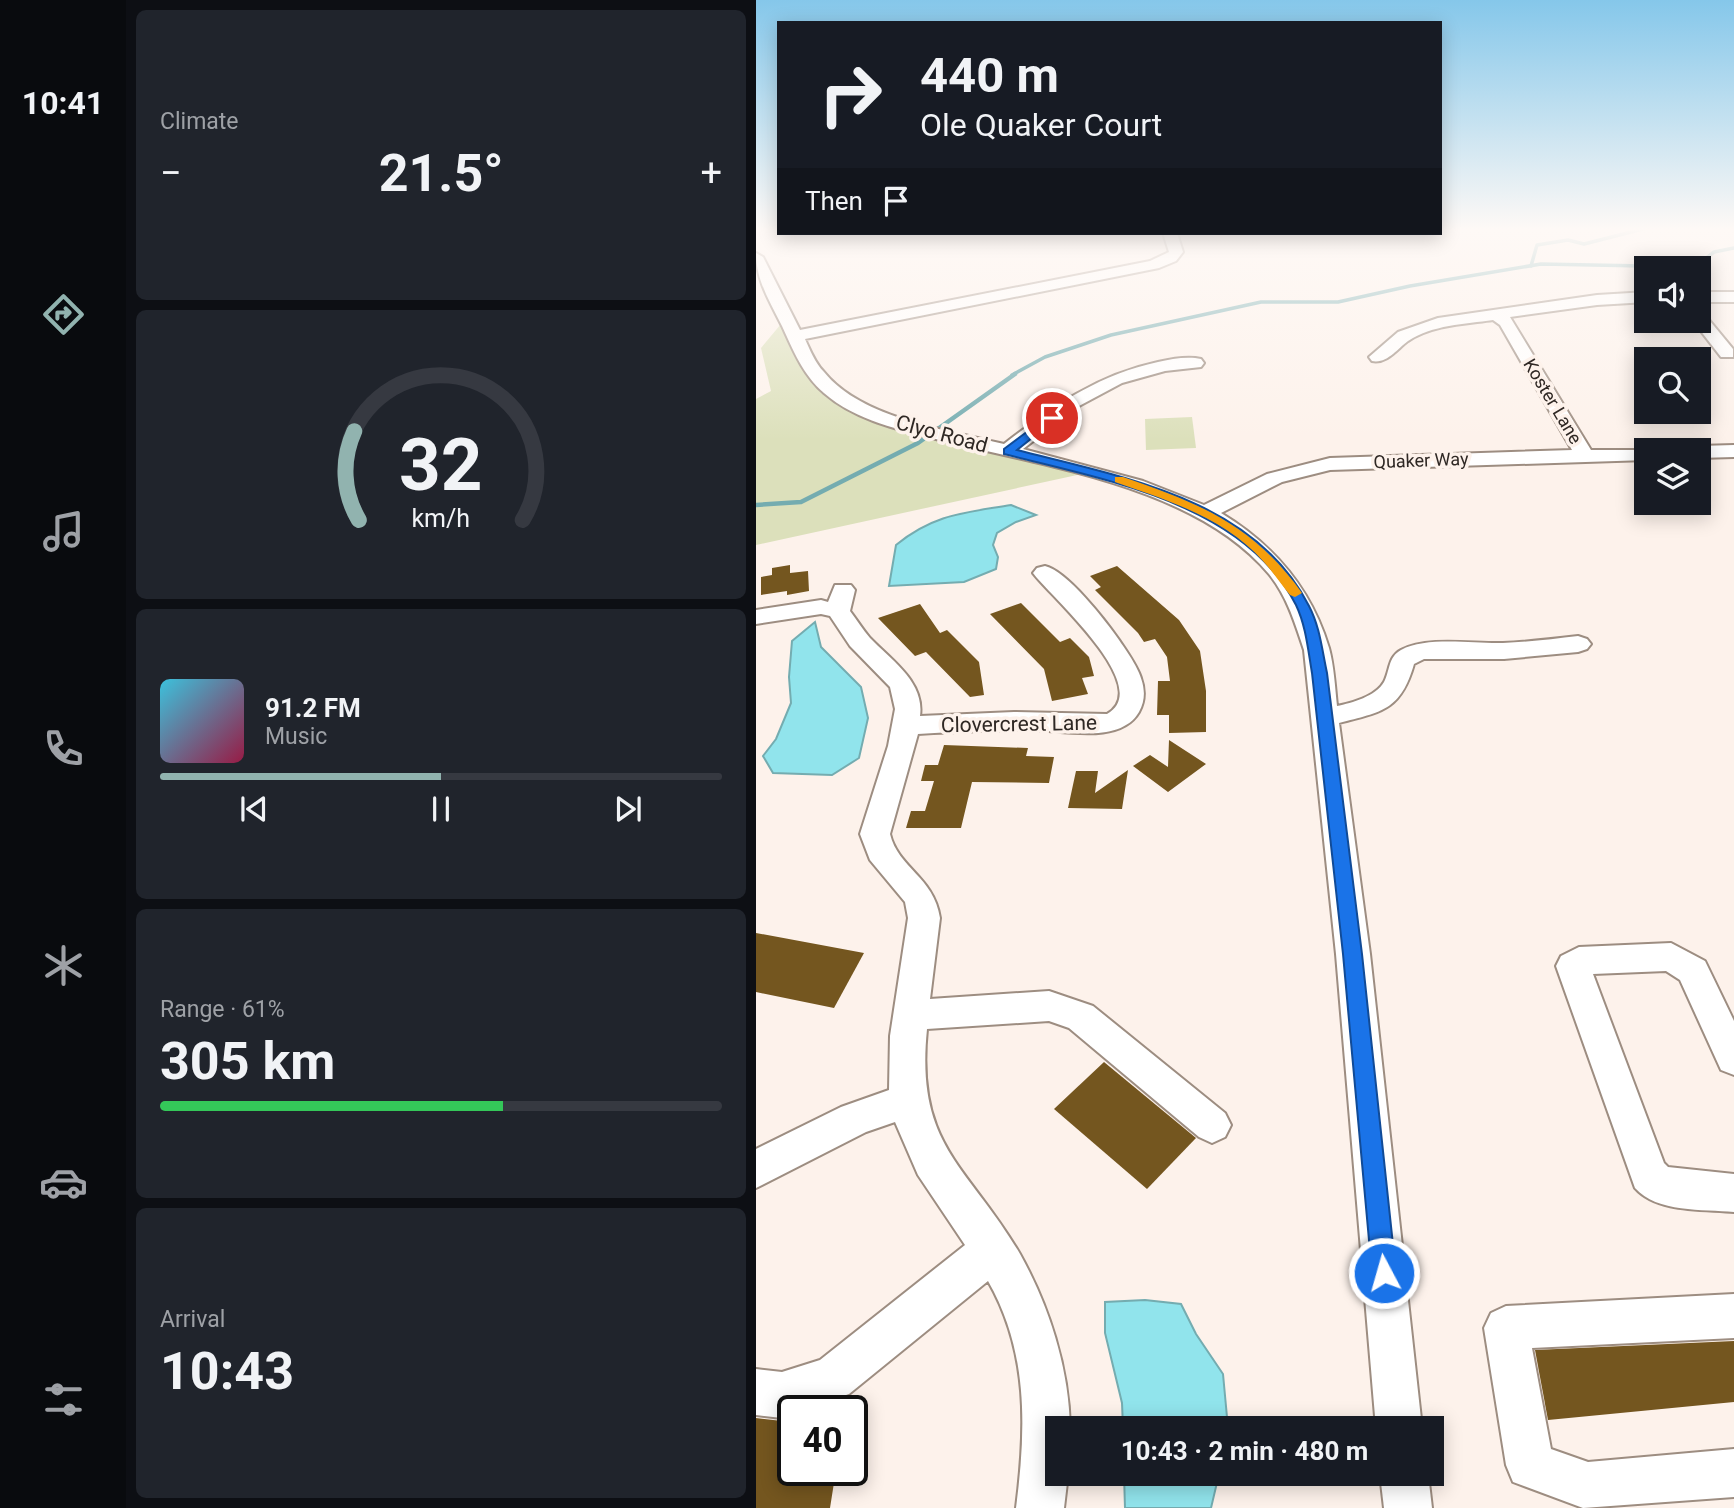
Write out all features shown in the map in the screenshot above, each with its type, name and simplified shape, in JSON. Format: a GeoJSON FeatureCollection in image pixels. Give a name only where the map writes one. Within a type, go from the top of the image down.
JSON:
{"type":"FeatureCollection","features":[{"type":"Feature","properties":{"kind":"street","name":"Clyo Road"},"geometry":{"type":"LineString","coordinates":[[777,299],[810,365],[827,388],[847,402],[876,416],[1124,481],[1206,513],[1247,539],[1290,584],[1311,628],[1325,718],[1353,954],[1398,1416]]}},
{"type":"Feature","properties":{"kind":"street"},"geometry":{"type":"LineString","coordinates":[[795,336],[980,299]]}},
{"type":"Feature","properties":{"kind":"street"},"geometry":{"type":"LineString","coordinates":[[1378,357],[1395,342],[1417,330],[1460,318],[1603,299]]}},
{"type":"Feature","properties":{"kind":"street","name":"Koster Lane"},"geometry":{"type":"LineString","coordinates":[[1495,314],[1506,322],[1585,456]]}},
{"type":"Feature","properties":{"kind":"street"},"geometry":{"type":"LineString","coordinates":[[1711,333],[1727,353]]}},
{"type":"Feature","properties":{"kind":"street"},"geometry":{"type":"LineString","coordinates":[[998,449],[1105,382],[1149,368],[1195,363]]}},
{"type":"Feature","properties":{"kind":"street"},"geometry":{"type":"LineString","coordinates":[[1711,452],[1734,451]]}},
{"type":"Feature","properties":{"kind":"street","name":"Quaker Way"},"geometry":{"type":"LineString","coordinates":[[1206,513],[1265,480],[1309,466],[1350,462],[1634,454]]}},
{"type":"Feature","properties":{"kind":"street","name":"Clovercrest Lane"},"geometry":{"type":"LineString","coordinates":[[907,725],[1011,721],[1106,723],[1128,710],[1130,697],[1123,662],[1114,647],[1045,573]]}},
{"type":"Feature","properties":{"kind":"street"},"geometry":{"type":"LineString","coordinates":[[756,617],[821,607],[841,601],[859,641],[902,685],[908,709],[907,725],[875,834],[882,857],[920,899],[924,918],[907,1066],[908,1100],[915,1127],[934,1170],[993,1250],[1024,1308],[1041,1366],[1047,1444],[1040,1508]]}},
{"type":"Feature","properties":{"kind":"street"},"geometry":{"type":"LineString","coordinates":[[1325,718],[1353,710],[1388,694],[1396,684],[1403,660],[1409,654],[1422,651],[1504,651],[1578,644]]}},
{"type":"Feature","properties":{"kind":"street"},"geometry":{"type":"LineString","coordinates":[[1734,1059],[1693,971],[1683,963],[1671,957],[1579,961],[1573,966],[1649,1175],[1658,1185],[1734,1193]]}},
{"type":"Feature","properties":{"kind":"street"},"geometry":{"type":"LineString","coordinates":[[912,1014],[1049,1006],[1080,1017],[1212,1125]]}},
{"type":"Feature","properties":{"kind":"street"},"geometry":{"type":"LineString","coordinates":[[756,1169],[854,1119],[908,1100]]}},
{"type":"Feature","properties":{"kind":"street"},"geometry":{"type":"LineString","coordinates":[[756,1392],[782,1395],[834,1378],[993,1250]]}},
{"type":"Feature","properties":{"kind":"street"},"geometry":{"type":"LineString","coordinates":[[1734,1316],[1506,1328],[1530,1465],[1588,1486],[1734,1473]]}},
{"type":"Feature","properties":{"kind":"street"},"geometry":{"type":"LineString","coordinates":[[1405,1486],[1408,1508]]}},
{"type":"Feature","properties":{"kind":"green space"},"geometry":{"type":"Polygon","coordinates":[[[786,318],[809,365],[857,408],[1091,472],[756,545],[756,399],[771,391],[761,348],[786,318]]]}},
{"type":"Feature","properties":{"kind":"green space"},"geometry":{"type":"Polygon","coordinates":[[[1192,417],[1196,448],[1146,450],[1145,419],[1192,417]]]}},
{"type":"Feature","properties":{"kind":"water"},"geometry":{"type":"Polygon","coordinates":[[[1011,505],[1036,515],[997,533],[993,545],[998,557],[996,569],[964,582],[889,586],[896,545],[910,535],[950,516],[1011,505]]]}},
{"type":"Feature","properties":{"kind":"water"},"geometry":{"type":"Polygon","coordinates":[[[815,622],[821,647],[861,687],[868,718],[859,758],[832,775],[773,773],[763,756],[776,739],[791,703],[789,677],[792,641],[815,622]]]}},
{"type":"Feature","properties":{"kind":"water"},"geometry":{"type":"Polygon","coordinates":[[[1145,1300],[1181,1304],[1196,1334],[1223,1374],[1227,1416],[1123,1416],[1122,1403],[1105,1333],[1105,1302],[1145,1300]]]}},
{"type":"Feature","properties":{"kind":"water"},"geometry":{"type":"Polygon","coordinates":[[[1124,1486],[1216,1486],[1211,1508],[1125,1508],[1124,1486]]]}},
{"type":"Feature","properties":{"kind":"building"},"geometry":{"type":"Polygon","coordinates":[[[790,565],[790,573],[808,571],[809,591],[787,595],[787,591],[761,595],[761,577],[772,575],[772,568],[790,565]]]}},
{"type":"Feature","properties":{"kind":"building"},"geometry":{"type":"Polygon","coordinates":[[[1117,566],[1179,620],[1200,651],[1206,691],[1206,732],[1169,733],[1169,715],[1157,715],[1158,681],[1170,681],[1167,657],[1155,639],[1144,642],[1095,590],[1101,587],[1090,576],[1117,566]]]}},
{"type":"Feature","properties":{"kind":"building"},"geometry":{"type":"Polygon","coordinates":[[[1021,603],[1060,642],[1070,638],[1089,657],[1094,676],[1082,678],[1088,694],[1052,701],[1044,669],[990,614],[1021,603]]]}},
{"type":"Feature","properties":{"kind":"building"},"geometry":{"type":"Polygon","coordinates":[[[920,604],[940,633],[947,630],[979,662],[984,695],[970,697],[926,652],[915,656],[878,618],[920,604]]]}},
{"type":"Feature","properties":{"kind":"building"},"geometry":{"type":"Polygon","coordinates":[[[1169,740],[1206,764],[1168,792],[1133,766],[1150,755],[1168,767],[1169,740]]]}},
{"type":"Feature","properties":{"kind":"building"},"geometry":{"type":"Polygon","coordinates":[[[944,745],[1028,748],[1026,756],[1054,757],[1049,783],[972,782],[961,828],[906,828],[911,811],[925,811],[934,781],[921,781],[925,765],[938,765],[944,745]]]}},
{"type":"Feature","properties":{"kind":"building"},"geometry":{"type":"Polygon","coordinates":[[[1128,770],[1122,809],[1068,808],[1076,771],[1098,771],[1095,793],[1128,770]]]}},
{"type":"Feature","properties":{"kind":"building"},"geometry":{"type":"Polygon","coordinates":[[[756,933],[864,953],[834,1008],[756,992],[756,933]]]}},
{"type":"Feature","properties":{"kind":"building"},"geometry":{"type":"Polygon","coordinates":[[[1104,1062],[1196,1138],[1147,1189],[1054,1109],[1104,1062]]]}},
{"type":"Feature","properties":{"kind":"building"},"geometry":{"type":"Polygon","coordinates":[[[1734,1341],[1734,1402],[1548,1420],[1535,1350],[1734,1341]]]}},
{"type":"Feature","properties":{"kind":"building"},"geometry":{"type":"Polygon","coordinates":[[[756,1418],[777,1420],[777,1486],[833,1486],[830,1508],[756,1508],[756,1418]]]}},
{"type":"Feature","properties":{"kind":"waterway"},"geometry":{"type":"LineString","coordinates":[[1012,375],[1045,357],[1111,335],[1261,302],[1338,302],[1350,299]]}},
{"type":"Feature","properties":{"kind":"waterway"},"geometry":{"type":"LineString","coordinates":[[756,505],[801,502],[918,443],[1015,374]]}},
{"type":"Feature","properties":{"kind":"slow traffic"},"geometry":{"type":"LineString","coordinates":[[1119,480],[1185,503],[1227,525],[1266,556],[1295,593]]}},
{"type":"Feature","properties":{"kind":"route"},"geometry":{"type":"LineString","coordinates":[[1052,418],[1008,451],[1124,481],[1206,513],[1247,539],[1266,556],[1286,579],[1303,607],[1317,650],[1353,954],[1384,1273]]}}]}
